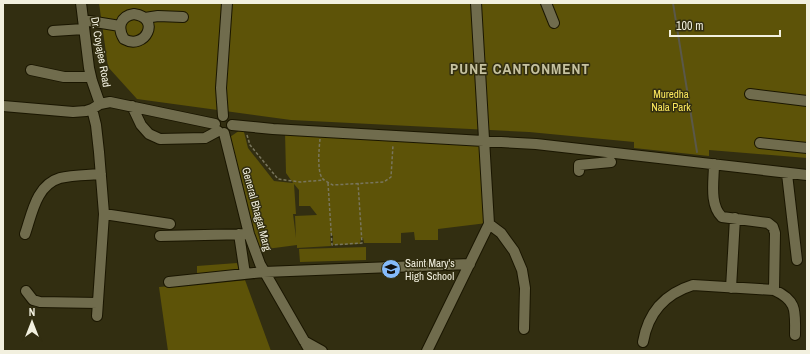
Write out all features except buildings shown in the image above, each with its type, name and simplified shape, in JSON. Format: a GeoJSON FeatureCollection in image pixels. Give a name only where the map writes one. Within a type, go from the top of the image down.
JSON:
{"type":"FeatureCollection","features":[{"type":"Feature","properties":{"kind":"street","name":"Dr. Coyajee Road"},"geometry":{"type":"LineString","coordinates":[[81,3],[96,107],[96,125],[104,214],[97,316]]}},
{"type":"Feature","properties":{"kind":"street"},"geometry":{"type":"LineString","coordinates":[[223,116],[221,88],[226,3]]}},
{"type":"Feature","properties":{"kind":"street"},"geometry":{"type":"LineString","coordinates":[[427,351],[489,224],[476,3]]}},
{"type":"Feature","properties":{"kind":"street"},"geometry":{"type":"LineString","coordinates":[[546,3],[554,23]]}},
{"type":"Feature","properties":{"kind":"street"},"geometry":{"type":"LineString","coordinates":[[138,14],[145,18],[148,23],[148,32],[142,39],[136,42],[131,42],[124,39],[120,31],[120,26],[125,17],[138,14]]}},
{"type":"Feature","properties":{"kind":"street"},"geometry":{"type":"LineString","coordinates":[[145,18],[158,16],[183,17]]}},
{"type":"Feature","properties":{"kind":"street"},"geometry":{"type":"LineString","coordinates":[[53,31],[84,24],[120,26]]}},
{"type":"Feature","properties":{"kind":"street"},"geometry":{"type":"LineString","coordinates":[[31,70],[64,77],[91,77]]}},
{"type":"Feature","properties":{"kind":"street"},"geometry":{"type":"LineString","coordinates":[[750,94],[807,101]]}},
{"type":"Feature","properties":{"kind":"street"},"geometry":{"type":"LineString","coordinates":[[3,106],[73,112],[110,102],[132,106],[219,129],[229,131],[232,125],[229,118],[223,116],[216,120],[219,129]]}},
{"type":"Feature","properties":{"kind":"street"},"geometry":{"type":"LineString","coordinates":[[132,106],[141,125],[149,134],[160,139],[205,138],[219,129]]}},
{"type":"Feature","properties":{"kind":"street"},"geometry":{"type":"LineString","coordinates":[[232,125],[483,141],[591,150],[787,174],[807,175]]}},
{"type":"Feature","properties":{"kind":"street","name":"General Bhagat Marg"},"geometry":{"type":"LineString","coordinates":[[219,129],[244,234],[264,272],[310,351]]}},
{"type":"Feature","properties":{"kind":"street"},"geometry":{"type":"LineString","coordinates":[[760,143],[807,148]]}},
{"type":"Feature","properties":{"kind":"street"},"geometry":{"type":"LineString","coordinates":[[591,150],[591,163]]}},
{"type":"Feature","properties":{"kind":"street"},"geometry":{"type":"LineString","coordinates":[[579,171],[579,165],[611,162]]}},
{"type":"Feature","properties":{"kind":"street"},"geometry":{"type":"LineString","coordinates":[[714,164],[715,209],[722,217],[768,223],[773,227],[775,233],[774,290]]}},
{"type":"Feature","properties":{"kind":"street"},"geometry":{"type":"LineString","coordinates":[[25,234],[36,200],[41,191],[50,183],[60,178],[101,174]]}},
{"type":"Feature","properties":{"kind":"street"},"geometry":{"type":"LineString","coordinates":[[787,174],[797,260]]}},
{"type":"Feature","properties":{"kind":"street"},"geometry":{"type":"LineString","coordinates":[[104,214],[170,224]]}},
{"type":"Feature","properties":{"kind":"street"},"geometry":{"type":"LineString","coordinates":[[731,288],[735,218]]}},
{"type":"Feature","properties":{"kind":"street"},"geometry":{"type":"LineString","coordinates":[[489,224],[501,233],[514,252],[522,270],[525,288],[524,329]]}},
{"type":"Feature","properties":{"kind":"street"},"geometry":{"type":"LineString","coordinates":[[160,236],[244,234],[245,274]]}},
{"type":"Feature","properties":{"kind":"street"},"geometry":{"type":"LineString","coordinates":[[169,282],[264,272],[470,264]]}},
{"type":"Feature","properties":{"kind":"street"},"geometry":{"type":"LineString","coordinates":[[643,342],[649,320],[662,303],[682,289],[693,286],[774,290],[783,294],[796,311],[796,336]]}},
{"type":"Feature","properties":{"kind":"street"},"geometry":{"type":"LineString","coordinates":[[26,291],[33,300],[40,302],[98,303]]}},
{"type":"Feature","properties":{"kind":"street"},"geometry":{"type":"LineString","coordinates":[[304,341],[322,351]]}},
{"type":"Feature","properties":{"kind":"path"},"geometry":{"type":"LineString","coordinates":[[244,126],[250,145],[278,178],[300,182],[325,180]]}},
{"type":"Feature","properties":{"kind":"path"},"geometry":{"type":"LineString","coordinates":[[320,131],[319,170],[321,177],[333,185],[384,182],[391,177],[393,136]]}},
{"type":"Feature","properties":{"kind":"path"},"geometry":{"type":"LineString","coordinates":[[328,183],[332,245],[362,243],[358,183]]}},
{"type":"Feature","properties":{"kind":"green space","name":"Muredha Nala Park"},"geometry":{"type":"Polygon","coordinates":[[[99,3],[807,3],[807,158],[709,150],[709,156],[634,148],[634,142],[529,132],[291,120],[137,99],[108,67],[99,3]]]}},
{"type":"Feature","properties":{"kind":"green space"},"geometry":{"type":"Polygon","coordinates":[[[243,128],[248,148],[274,181],[293,183],[286,173],[285,132],[482,143],[487,223],[438,229],[438,240],[415,240],[414,232],[401,233],[401,243],[364,243],[363,238],[361,238],[360,244],[333,245],[333,236],[330,233],[331,246],[297,248],[297,245],[259,250],[244,200],[230,137],[243,128]],[[294,184],[296,214],[293,214],[296,238],[295,216],[317,215],[310,206],[299,206],[299,190],[294,184]]]}},
{"type":"Feature","properties":{"kind":"green space"},"geometry":{"type":"Polygon","coordinates":[[[366,247],[366,260],[300,262],[299,249],[366,247]]]}},
{"type":"Feature","properties":{"kind":"green space"},"geometry":{"type":"Polygon","coordinates":[[[237,263],[241,274],[197,279],[197,266],[237,263]]]}},
{"type":"Feature","properties":{"kind":"green space"},"geometry":{"type":"Polygon","coordinates":[[[245,280],[271,351],[168,351],[159,287],[245,280]]]}},
{"type":"Feature","properties":{"kind":"waterway"},"geometry":{"type":"LineString","coordinates":[[673,3],[697,152]]}},
{"type":"Feature","properties":{"kind":"place","name":"Saint Mary's High School"},"geometry":{"type":"Point","coordinates":[391,269]}},
{"type":"Feature","properties":{"kind":"district","name":"PUNE CANTONMENT"},"geometry":{"type":"Point","coordinates":[520,68]}}]}
